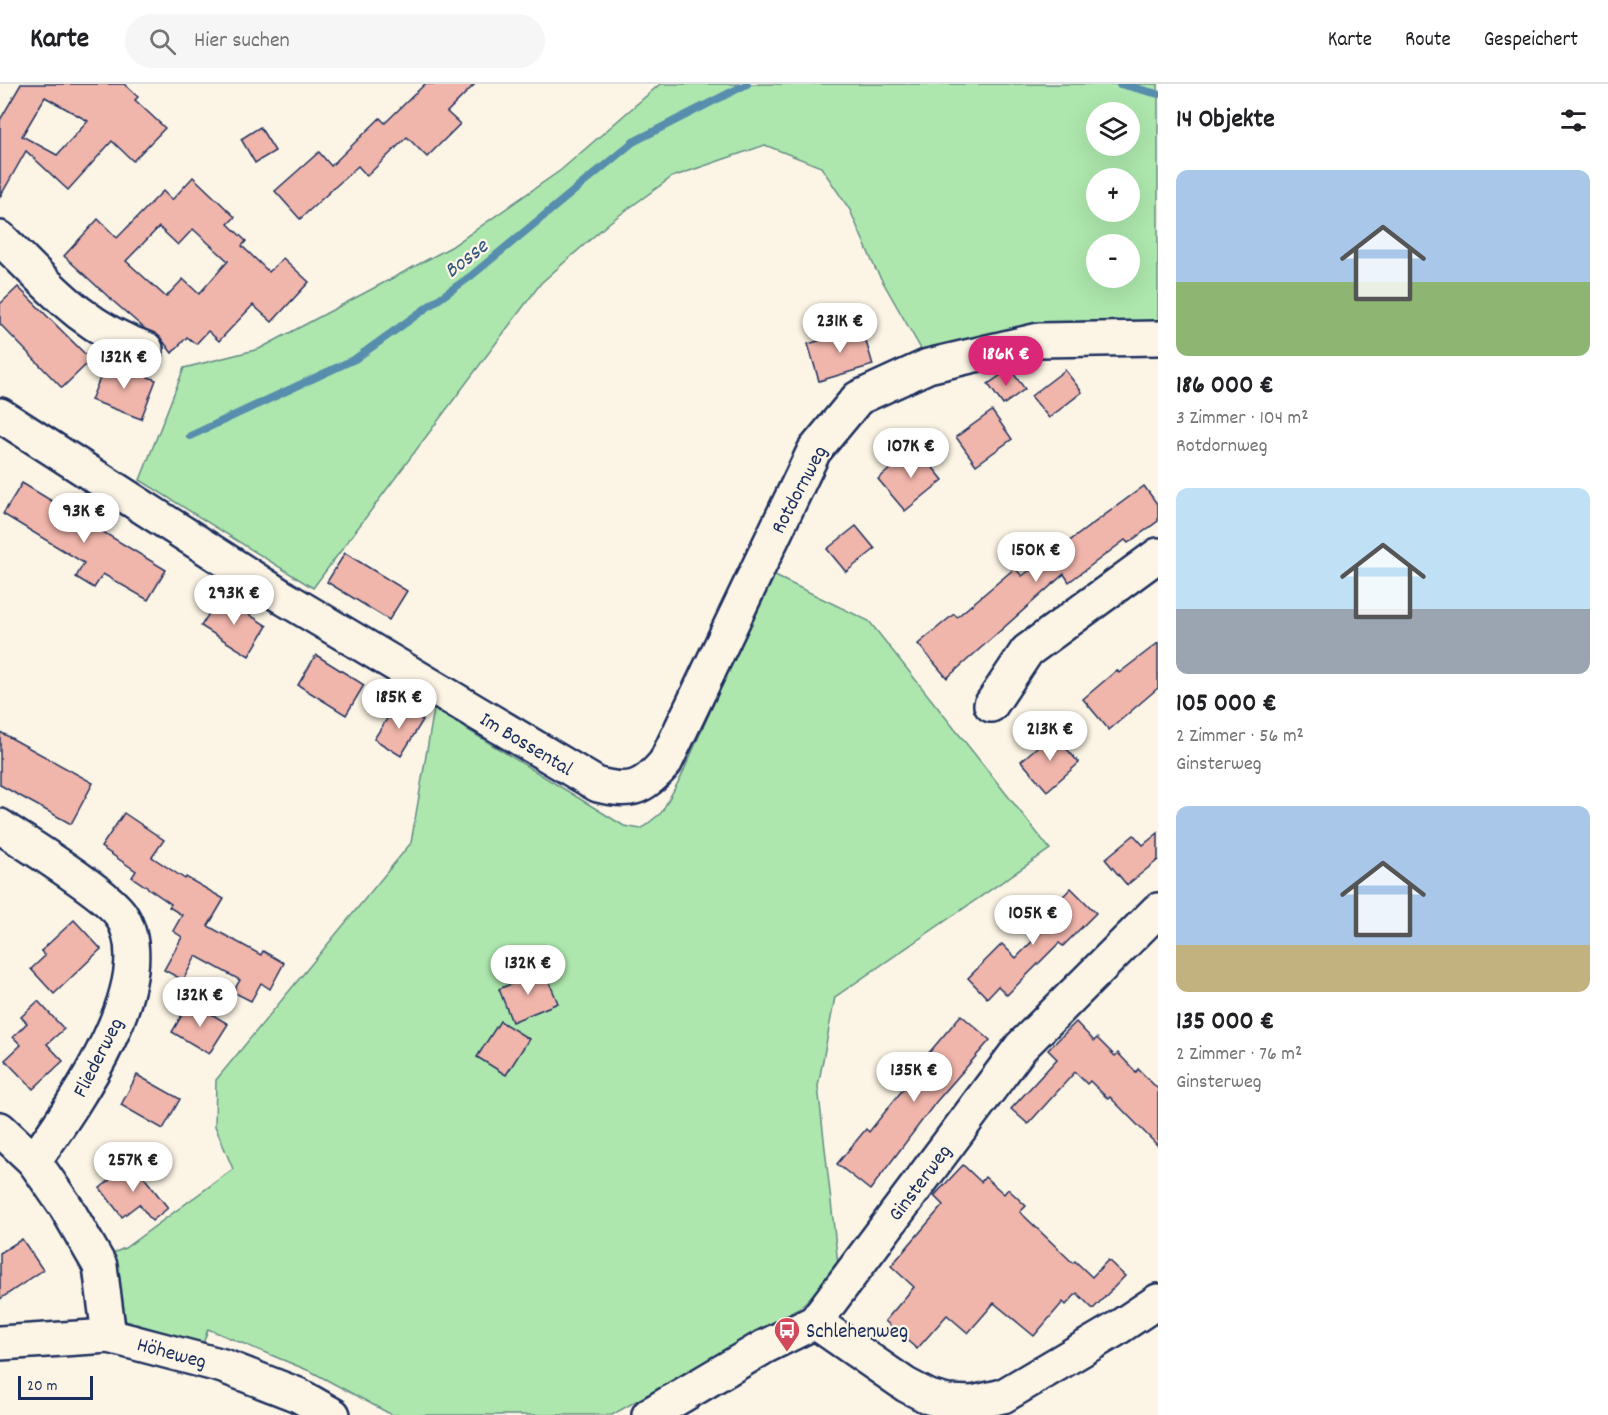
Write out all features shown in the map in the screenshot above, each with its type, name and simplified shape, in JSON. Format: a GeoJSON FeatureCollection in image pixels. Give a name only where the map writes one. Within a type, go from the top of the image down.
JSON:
{"type":"FeatureCollection","features":[{"type":"Feature","properties":{"kind":"street"},"geometry":{"type":"LineString","coordinates":[[0,238],[86,321],[117,339],[146,349]]}},
{"type":"Feature","properties":{"kind":"street","name":"Rotdornweg"},"geometry":{"type":"LineString","coordinates":[[632,789],[652,778],[665,763],[814,451],[858,398],[928,366],[1039,340],[1158,339]]}},
{"type":"Feature","properties":{"kind":"street","name":"Im Bossental"},"geometry":{"type":"LineString","coordinates":[[0,415],[284,598],[597,785],[632,789]]}},
{"type":"Feature","properties":{"kind":"street"},"geometry":{"type":"LineString","coordinates":[[991,705],[1027,651],[1158,555]]}},
{"type":"Feature","properties":{"kind":"street","name":"Fliederweg"},"geometry":{"type":"LineString","coordinates":[[0,826],[104,898],[120,914],[128,932],[132,968],[120,1013],[98,1062],[66,1115],[34,1161]]}},
{"type":"Feature","properties":{"kind":"street","name":"Ginsterweg"},"geometry":{"type":"LineString","coordinates":[[650,1415],[764,1347],[815,1322],[1021,1047],[1158,910]]}},
{"type":"Feature","properties":{"kind":"street"},"geometry":{"type":"LineString","coordinates":[[0,1129],[34,1161],[66,1207],[100,1266],[109,1336]]}},
{"type":"Feature","properties":{"kind":"street"},"geometry":{"type":"LineString","coordinates":[[815,1322],[906,1385],[929,1397],[947,1402],[972,1403],[1003,1396],[1113,1331],[1158,1301]]}},
{"type":"Feature","properties":{"kind":"street","name":"Höheweg"},"geometry":{"type":"LineString","coordinates":[[0,1343],[109,1336],[223,1366],[298,1395],[333,1415]]}},
{"type":"Feature","properties":{"kind":"green space"},"geometry":{"type":"Polygon","coordinates":[[[660,84],[1158,84],[1158,328],[925,356],[875,268],[850,210],[821,167],[765,145],[672,177],[610,222],[541,283],[313,588],[140,480],[184,368],[259,349],[451,247],[561,170],[660,84]]]}},
{"type":"Feature","properties":{"kind":"green space"},"geometry":{"type":"Polygon","coordinates":[[[771,574],[869,621],[1050,849],[835,997],[818,1086],[838,1264],[823,1286],[800,1307],[612,1415],[392,1415],[312,1372],[208,1329],[203,1344],[126,1321],[106,1256],[125,1248],[233,1169],[215,1126],[216,1080],[411,843],[434,709],[624,826],[641,829],[661,813],[681,777],[771,574]]]}},
{"type":"Feature","properties":{"kind":"building"},"geometry":{"type":"Polygon","coordinates":[[[21,84],[124,84],[138,97],[135,100],[165,128],[133,161],[112,141],[68,190],[26,151],[0,197],[0,120],[21,84]],[[45,97],[22,136],[57,155],[88,121],[45,97]]]}},
{"type":"Feature","properties":{"kind":"building"},"geometry":{"type":"Polygon","coordinates":[[[425,84],[475,84],[447,112],[460,124],[427,157],[407,137],[367,176],[358,166],[300,219],[275,191],[319,152],[331,166],[380,118],[385,123],[425,84]]]}},
{"type":"Feature","properties":{"kind":"building"},"geometry":{"type":"Polygon","coordinates":[[[260,127],[275,151],[255,163],[241,139],[260,127]]]}},
{"type":"Feature","properties":{"kind":"building"},"geometry":{"type":"Polygon","coordinates":[[[193,177],[235,217],[228,224],[246,241],[242,246],[269,272],[283,258],[309,282],[272,322],[253,305],[219,341],[208,331],[196,344],[187,337],[172,353],[160,337],[145,329],[64,256],[98,219],[117,238],[163,191],[172,200],[193,177]],[[159,227],[126,261],[166,297],[183,279],[199,294],[228,261],[193,229],[178,245],[159,227]]]}},
{"type":"Feature","properties":{"kind":"building"},"geometry":{"type":"Polygon","coordinates":[[[18,287],[91,360],[62,388],[0,324],[0,304],[18,287]]]}},
{"type":"Feature","properties":{"kind":"building"},"geometry":{"type":"Polygon","coordinates":[[[862,328],[873,365],[819,381],[808,344],[862,328]]]}},
{"type":"Feature","properties":{"kind":"building"},"geometry":{"type":"Polygon","coordinates":[[[107,361],[156,380],[141,419],[91,400],[107,361]]]}},
{"type":"Feature","properties":{"kind":"building"},"geometry":{"type":"Polygon","coordinates":[[[1010,369],[1025,389],[1003,405],[988,384],[1010,369]]]}},
{"type":"Feature","properties":{"kind":"building"},"geometry":{"type":"Polygon","coordinates":[[[1065,370],[1082,392],[1049,418],[1031,396],[1065,370]]]}},
{"type":"Feature","properties":{"kind":"building"},"geometry":{"type":"Polygon","coordinates":[[[992,411],[1012,439],[976,465],[956,437],[992,411]]]}},
{"type":"Feature","properties":{"kind":"building"},"geometry":{"type":"Polygon","coordinates":[[[916,447],[943,480],[905,511],[878,479],[916,447]]]}},
{"type":"Feature","properties":{"kind":"building"},"geometry":{"type":"Polygon","coordinates":[[[22,483],[166,570],[148,600],[103,574],[94,588],[76,577],[84,563],[3,514],[22,483]]]}},
{"type":"Feature","properties":{"kind":"building"},"geometry":{"type":"Polygon","coordinates":[[[1144,486],[1158,505],[1158,521],[1128,543],[1125,540],[1069,582],[1064,574],[947,678],[918,644],[954,614],[957,617],[1015,568],[1022,576],[1144,486]]]}},
{"type":"Feature","properties":{"kind":"building"},"geometry":{"type":"Polygon","coordinates":[[[856,526],[875,549],[846,572],[827,549],[856,526]]]}},
{"type":"Feature","properties":{"kind":"building"},"geometry":{"type":"Polygon","coordinates":[[[345,553],[407,591],[389,620],[327,582],[345,553]]]}},
{"type":"Feature","properties":{"kind":"building"},"geometry":{"type":"Polygon","coordinates":[[[220,596],[267,626],[249,656],[201,626],[220,596]]]}},
{"type":"Feature","properties":{"kind":"building"},"geometry":{"type":"Polygon","coordinates":[[[1158,643],[1158,688],[1109,730],[1083,699],[1117,670],[1119,673],[1158,643]]]}},
{"type":"Feature","properties":{"kind":"building"},"geometry":{"type":"Polygon","coordinates":[[[316,655],[364,685],[346,715],[298,685],[316,655]]]}},
{"type":"Feature","properties":{"kind":"building"},"geometry":{"type":"Polygon","coordinates":[[[397,703],[423,720],[401,756],[374,739],[397,703]]]}},
{"type":"Feature","properties":{"kind":"building"},"geometry":{"type":"Polygon","coordinates":[[[0,732],[93,783],[71,824],[0,785],[0,732]]]}},
{"type":"Feature","properties":{"kind":"building"},"geometry":{"type":"Polygon","coordinates":[[[1053,733],[1079,763],[1047,791],[1021,761],[1053,733]]]}},
{"type":"Feature","properties":{"kind":"building"},"geometry":{"type":"Polygon","coordinates":[[[124,813],[164,840],[152,857],[185,879],[186,877],[224,899],[208,926],[261,955],[263,951],[284,963],[270,989],[261,983],[251,1001],[233,992],[240,980],[196,956],[183,980],[164,970],[182,937],[173,931],[182,915],[169,907],[171,904],[132,877],[136,871],[101,847],[124,813]]]}},
{"type":"Feature","properties":{"kind":"building"},"geometry":{"type":"Polygon","coordinates":[[[1158,833],[1158,860],[1127,885],[1105,859],[1134,835],[1143,845],[1158,833]]]}},
{"type":"Feature","properties":{"kind":"building"},"geometry":{"type":"Polygon","coordinates":[[[1071,888],[1096,913],[1063,946],[1059,943],[1007,995],[998,986],[987,998],[968,978],[1002,944],[1016,958],[1045,928],[1038,922],[1071,888]]]}},
{"type":"Feature","properties":{"kind":"building"},"geometry":{"type":"Polygon","coordinates":[[[74,920],[101,949],[54,994],[31,969],[45,956],[41,951],[74,920]]]}},
{"type":"Feature","properties":{"kind":"building"},"geometry":{"type":"Polygon","coordinates":[[[544,970],[558,1003],[512,1022],[499,989],[544,970]]]}},
{"type":"Feature","properties":{"kind":"building"},"geometry":{"type":"Polygon","coordinates":[[[38,1001],[64,1029],[47,1044],[63,1061],[33,1089],[5,1060],[21,1045],[13,1037],[27,1023],[21,1017],[38,1001]]]}},
{"type":"Feature","properties":{"kind":"building"},"geometry":{"type":"Polygon","coordinates":[[[190,1001],[228,1024],[209,1054],[172,1032],[190,1001]]]}},
{"type":"Feature","properties":{"kind":"building"},"geometry":{"type":"Polygon","coordinates":[[[961,1015],[990,1040],[936,1102],[870,1190],[837,1164],[866,1129],[869,1132],[924,1063],[922,1061],[961,1015]]]}},
{"type":"Feature","properties":{"kind":"building"},"geometry":{"type":"Polygon","coordinates":[[[500,1021],[529,1039],[506,1075],[477,1057],[500,1021]]]}},
{"type":"Feature","properties":{"kind":"building"},"geometry":{"type":"Polygon","coordinates":[[[1076,1022],[1094,1041],[1097,1038],[1115,1056],[1118,1053],[1136,1072],[1138,1069],[1158,1089],[1158,1146],[1110,1097],[1108,1099],[1090,1081],[1087,1084],[1075,1072],[1028,1124],[1011,1109],[1057,1059],[1048,1050],[1076,1022]]]}},
{"type":"Feature","properties":{"kind":"building"},"geometry":{"type":"Polygon","coordinates":[[[137,1075],[180,1099],[163,1129],[121,1105],[137,1075]]]}},
{"type":"Feature","properties":{"kind":"building"},"geometry":{"type":"Polygon","coordinates":[[[132,1162],[168,1208],[152,1221],[139,1204],[122,1217],[100,1188],[132,1162]]]}},
{"type":"Feature","properties":{"kind":"building"},"geometry":{"type":"Polygon","coordinates":[[[963,1165],[981,1182],[985,1177],[1004,1194],[1008,1189],[1026,1206],[1020,1212],[1073,1263],[1075,1261],[1092,1277],[1108,1260],[1125,1276],[1093,1309],[1077,1293],[1066,1305],[1063,1302],[1034,1336],[994,1303],[968,1333],[947,1315],[917,1349],[885,1321],[914,1287],[891,1266],[943,1205],[934,1196],[963,1165]]]}},
{"type":"Feature","properties":{"kind":"building"},"geometry":{"type":"Polygon","coordinates":[[[22,1239],[43,1270],[0,1299],[0,1253],[22,1239]]]}},
{"type":"Feature","properties":{"kind":"waterway","name":"Bosse"},"geometry":{"type":"LineString","coordinates":[[190,436],[355,359],[471,276],[633,142],[747,84]]}},
{"type":"Feature","properties":{"kind":"waterway","name":"Bosse"},"geometry":{"type":"LineString","coordinates":[[1120,84],[1158,94]]}},
{"type":"Feature","properties":{"kind":"place","name":"Schlehenweg"},"geometry":{"type":"Point","coordinates":[787,1353]}}]}
